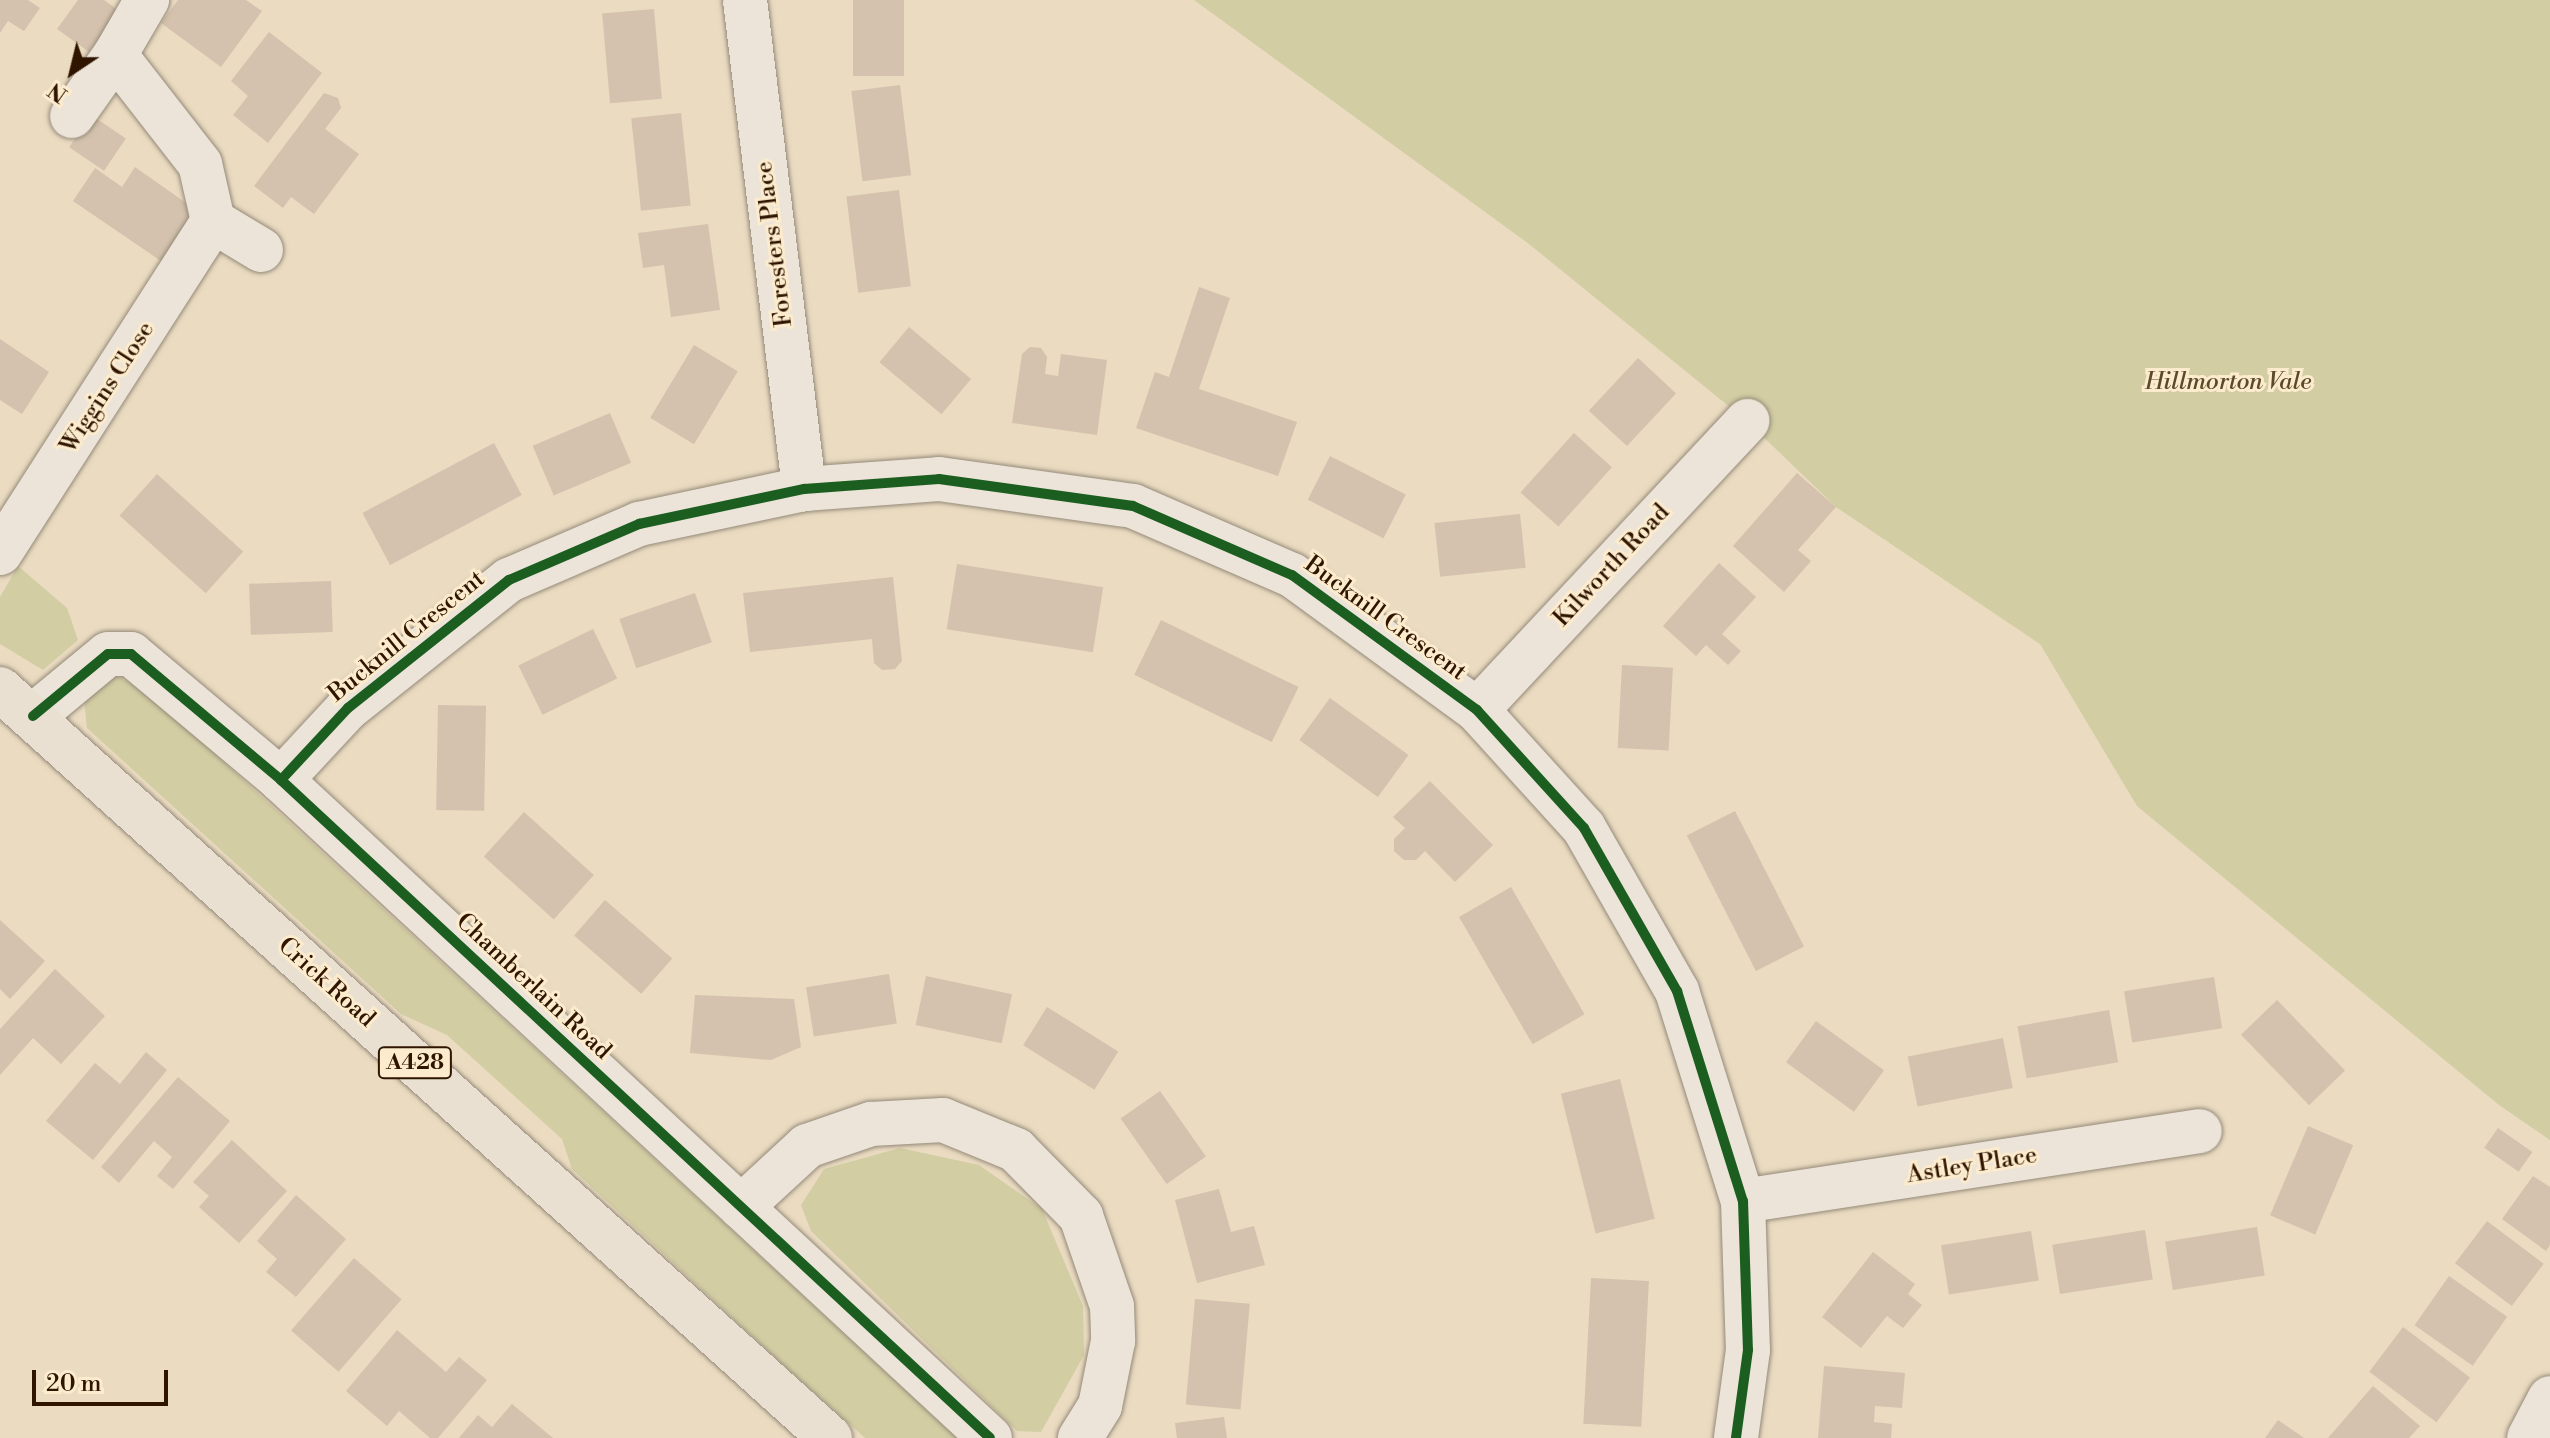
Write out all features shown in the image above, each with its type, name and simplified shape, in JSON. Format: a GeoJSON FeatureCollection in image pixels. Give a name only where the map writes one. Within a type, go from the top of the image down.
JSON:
{"type":"FeatureCollection","features":[{"type":"Feature","properties":{"kind":"highway","name":"Crick Road"},"geometry":{"type":"LineString","coordinates":[[16,703],[830,1438]]}},
{"type":"Feature","properties":{"kind":"street"},"geometry":{"type":"LineString","coordinates":[[72,116],[115,55],[147,0]]}},
{"type":"Feature","properties":{"kind":"street","name":"Foresters Place"},"geometry":{"type":"LineString","coordinates":[[745,0],[804,489]]}},
{"type":"Feature","properties":{"kind":"street"},"geometry":{"type":"LineString","coordinates":[[115,55],[200,164],[213,221],[261,250]]}},
{"type":"Feature","properties":{"kind":"street","name":"Wiggins Close"},"geometry":{"type":"LineString","coordinates":[[0,553],[213,221]]}},
{"type":"Feature","properties":{"kind":"street","name":"Kilworth Road"},"geometry":{"type":"LineString","coordinates":[[1477,710],[1747,421]]}},
{"type":"Feature","properties":{"kind":"street","name":"Bucknill Crescent"},"geometry":{"type":"LineString","coordinates":[[281,780],[348,708],[509,580],[639,524],[804,489],[939,479],[1133,506],[1292,575],[1477,710],[1584,828],[1677,991],[1743,1201],[1748,1350],[1736,1438]]}},
{"type":"Feature","properties":{"kind":"street","name":"Chamberlain Road"},"geometry":{"type":"LineString","coordinates":[[16,703],[108,654],[131,654],[281,780],[990,1438]]}},
{"type":"Feature","properties":{"kind":"street"},"geometry":{"type":"LineString","coordinates":[[741,1207],[807,1146],[871,1124],[943,1120],[1016,1150],[1081,1216],[1112,1306],[1113,1341],[1100,1406],[1080,1438]]}},
{"type":"Feature","properties":{"kind":"street","name":"Astley Place"},"geometry":{"type":"LineString","coordinates":[[1743,1201],[2200,1131]]}},
{"type":"Feature","properties":{"kind":"street"},"geometry":{"type":"LineString","coordinates":[[2529,1438],[2550,1398]]}},
{"type":"Feature","properties":{"kind":"green space","name":"Hillmorton Vale"},"geometry":{"type":"Polygon","coordinates":[[[1194,0],[2550,0],[2550,1140],[2499,1105],[2137,806],[2040,644],[1836,507],[1747,421],[1529,244],[1194,0]]]}},
{"type":"Feature","properties":{"kind":"green space"},"geometry":{"type":"Polygon","coordinates":[[[18,566],[67,608],[78,640],[43,670],[0,644],[0,597],[18,566]]]}},
{"type":"Feature","properties":{"kind":"green space"},"geometry":{"type":"Polygon","coordinates":[[[115,675],[149,693],[957,1438],[865,1438],[764,1347],[572,1169],[562,1139],[447,1035],[401,1014],[87,728],[84,699],[115,675]]]}},
{"type":"Feature","properties":{"kind":"green space"},"geometry":{"type":"Polygon","coordinates":[[[900,1148],[979,1165],[1042,1209],[1083,1306],[1084,1355],[1041,1432],[1017,1431],[811,1231],[801,1205],[824,1169],[900,1148]]]}},
{"type":"Feature","properties":{"kind":"building"},"geometry":{"type":"Polygon","coordinates":[[[0,0],[28,0],[40,8],[24,31],[8,21],[0,33],[0,0]]]}},
{"type":"Feature","properties":{"kind":"building"},"geometry":{"type":"Polygon","coordinates":[[[78,0],[104,0],[119,11],[89,52],[57,29],[78,0]]]}},
{"type":"Feature","properties":{"kind":"building"},"geometry":{"type":"Polygon","coordinates":[[[178,0],[246,0],[262,11],[221,67],[161,23],[178,0]]]}},
{"type":"Feature","properties":{"kind":"building"},"geometry":{"type":"Polygon","coordinates":[[[853,0],[904,0],[904,76],[853,76],[853,0]]]}},
{"type":"Feature","properties":{"kind":"building"},"geometry":{"type":"Polygon","coordinates":[[[654,9],[662,99],[610,103],[602,14],[654,9]]]}},
{"type":"Feature","properties":{"kind":"building"},"geometry":{"type":"Polygon","coordinates":[[[269,32],[322,73],[268,143],[233,115],[248,96],[231,81],[269,32]]]}},
{"type":"Feature","properties":{"kind":"building"},"geometry":{"type":"Polygon","coordinates":[[[900,85],[911,175],[862,181],[851,91],[900,85]]]}},
{"type":"Feature","properties":{"kind":"building"},"geometry":{"type":"Polygon","coordinates":[[[324,93],[338,98],[341,108],[325,129],[359,154],[314,214],[291,197],[283,208],[254,186],[324,93]]]}},
{"type":"Feature","properties":{"kind":"building"},"geometry":{"type":"Polygon","coordinates":[[[681,113],[691,205],[641,211],[631,118],[681,113]]]}},
{"type":"Feature","properties":{"kind":"building"},"geometry":{"type":"Polygon","coordinates":[[[91,115],[126,138],[104,171],[69,147],[91,115]]]}},
{"type":"Feature","properties":{"kind":"building"},"geometry":{"type":"Polygon","coordinates":[[[135,167],[196,210],[161,261],[73,201],[95,168],[122,187],[135,167]]]}},
{"type":"Feature","properties":{"kind":"building"},"geometry":{"type":"Polygon","coordinates":[[[899,190],[911,286],[858,293],[846,196],[899,190]]]}},
{"type":"Feature","properties":{"kind":"building"},"geometry":{"type":"Polygon","coordinates":[[[708,224],[720,310],[671,317],[664,265],[643,268],[638,233],[708,224]]]}},
{"type":"Feature","properties":{"kind":"building"},"geometry":{"type":"Polygon","coordinates":[[[1199,287],[1230,298],[1199,389],[1297,422],[1278,476],[1136,428],[1155,372],[1169,377],[1199,287]]]}},
{"type":"Feature","properties":{"kind":"building"},"geometry":{"type":"Polygon","coordinates":[[[909,327],[971,379],[941,414],[879,362],[909,327]]]}},
{"type":"Feature","properties":{"kind":"building"},"geometry":{"type":"Polygon","coordinates":[[[0,339],[49,372],[22,414],[0,400],[0,339]]]}},
{"type":"Feature","properties":{"kind":"building"},"geometry":{"type":"Polygon","coordinates":[[[694,345],[738,371],[694,444],[650,418],[694,345]]]}},
{"type":"Feature","properties":{"kind":"building"},"geometry":{"type":"Polygon","coordinates":[[[1030,347],[1041,348],[1047,357],[1045,374],[1058,376],[1061,354],[1107,360],[1097,435],[1012,423],[1022,354],[1030,347]]]}},
{"type":"Feature","properties":{"kind":"building"},"geometry":{"type":"Polygon","coordinates":[[[1638,358],[1676,393],[1627,446],[1589,411],[1638,358]]]}},
{"type":"Feature","properties":{"kind":"building"},"geometry":{"type":"Polygon","coordinates":[[[610,413],[631,463],[554,496],[533,446],[610,413]]]}},
{"type":"Feature","properties":{"kind":"building"},"geometry":{"type":"Polygon","coordinates":[[[1574,433],[1612,467],[1558,527],[1520,492],[1574,433]]]}},
{"type":"Feature","properties":{"kind":"building"},"geometry":{"type":"Polygon","coordinates":[[[494,443],[522,495],[390,565],[362,513],[494,443]]]}},
{"type":"Feature","properties":{"kind":"building"},"geometry":{"type":"Polygon","coordinates":[[[1330,456],[1406,495],[1383,538],[1308,500],[1330,456]]]}},
{"type":"Feature","properties":{"kind":"building"},"geometry":{"type":"Polygon","coordinates":[[[1797,473],[1836,507],[1798,550],[1811,561],[1784,592],[1733,546],[1797,473]]]}},
{"type":"Feature","properties":{"kind":"building"},"geometry":{"type":"Polygon","coordinates":[[[157,474],[243,552],[206,593],[120,516],[157,474]]]}},
{"type":"Feature","properties":{"kind":"building"},"geometry":{"type":"Polygon","coordinates":[[[1520,514],[1526,568],[1440,577],[1434,523],[1520,514]]]}},
{"type":"Feature","properties":{"kind":"building"},"geometry":{"type":"Polygon","coordinates":[[[1719,563],[1756,597],[1722,634],[1741,651],[1728,665],[1706,645],[1696,656],[1663,626],[1719,563]]]}},
{"type":"Feature","properties":{"kind":"building"},"geometry":{"type":"Polygon","coordinates":[[[957,564],[1103,587],[1093,652],[947,629],[957,564]]]}},
{"type":"Feature","properties":{"kind":"building"},"geometry":{"type":"Polygon","coordinates":[[[893,577],[902,661],[895,669],[882,670],[874,663],[872,639],[750,652],[743,593],[893,577]]]}},
{"type":"Feature","properties":{"kind":"building"},"geometry":{"type":"Polygon","coordinates":[[[331,581],[333,632],[251,635],[249,584],[331,581]]]}},
{"type":"Feature","properties":{"kind":"building"},"geometry":{"type":"Polygon","coordinates":[[[695,593],[712,642],[636,668],[619,619],[695,593]]]}},
{"type":"Feature","properties":{"kind":"building"},"geometry":{"type":"Polygon","coordinates":[[[1161,620],[1299,687],[1272,742],[1134,675],[1161,620]]]}},
{"type":"Feature","properties":{"kind":"building"},"geometry":{"type":"Polygon","coordinates":[[[593,629],[617,678],[543,715],[518,665],[593,629]]]}},
{"type":"Feature","properties":{"kind":"building"},"geometry":{"type":"Polygon","coordinates":[[[1622,665],[1673,668],[1669,751],[1618,748],[1622,665]]]}},
{"type":"Feature","properties":{"kind":"building"},"geometry":{"type":"Polygon","coordinates":[[[1330,698],[1408,755],[1378,797],[1299,740],[1330,698]]]}},
{"type":"Feature","properties":{"kind":"building"},"geometry":{"type":"Polygon","coordinates":[[[438,705],[486,706],[484,811],[436,810],[438,705]]]}},
{"type":"Feature","properties":{"kind":"building"},"geometry":{"type":"Polygon","coordinates":[[[1430,781],[1493,845],[1455,882],[1425,851],[1416,860],[1404,860],[1394,851],[1394,839],[1405,828],[1393,817],[1430,781]]]}},
{"type":"Feature","properties":{"kind":"building"},"geometry":{"type":"Polygon","coordinates":[[[1735,811],[1804,946],[1756,971],[1687,836],[1735,811]]]}},
{"type":"Feature","properties":{"kind":"building"},"geometry":{"type":"Polygon","coordinates":[[[524,812],[594,875],[554,919],[484,857],[524,812]]]}},
{"type":"Feature","properties":{"kind":"building"},"geometry":{"type":"Polygon","coordinates":[[[1511,887],[1585,1014],[1533,1044],[1459,917],[1511,887]]]}},
{"type":"Feature","properties":{"kind":"building"},"geometry":{"type":"Polygon","coordinates":[[[605,900],[672,958],[641,994],[574,935],[605,900]]]}},
{"type":"Feature","properties":{"kind":"building"},"geometry":{"type":"Polygon","coordinates":[[[0,920],[45,961],[10,999],[0,989],[0,920]]]}},
{"type":"Feature","properties":{"kind":"building"},"geometry":{"type":"Polygon","coordinates":[[[55,969],[105,1016],[61,1064],[33,1038],[0,1075],[0,1029],[55,969]]]}},
{"type":"Feature","properties":{"kind":"building"},"geometry":{"type":"Polygon","coordinates":[[[889,974],[897,1023],[814,1037],[806,987],[889,974]]]}},
{"type":"Feature","properties":{"kind":"building"},"geometry":{"type":"Polygon","coordinates":[[[926,976],[1012,994],[1002,1043],[916,1025],[926,976]]]}},
{"type":"Feature","properties":{"kind":"building"},"geometry":{"type":"Polygon","coordinates":[[[2214,977],[2222,1028],[2132,1043],[2124,991],[2214,977]]]}},
{"type":"Feature","properties":{"kind":"building"},"geometry":{"type":"Polygon","coordinates":[[[695,995],[794,999],[801,1047],[771,1060],[690,1053],[695,995]]]}},
{"type":"Feature","properties":{"kind":"building"},"geometry":{"type":"Polygon","coordinates":[[[2277,1000],[2345,1070],[2309,1105],[2241,1035],[2277,1000]]]}},
{"type":"Feature","properties":{"kind":"building"},"geometry":{"type":"Polygon","coordinates":[[[1047,1007],[1118,1052],[1094,1090],[1023,1045],[1047,1007]]]}},
{"type":"Feature","properties":{"kind":"building"},"geometry":{"type":"Polygon","coordinates":[[[2109,1010],[2118,1062],[2027,1078],[2017,1026],[2109,1010]]]}},
{"type":"Feature","properties":{"kind":"building"},"geometry":{"type":"Polygon","coordinates":[[[1816,1021],[1884,1070],[1854,1112],[1786,1062],[1816,1021]]]}},
{"type":"Feature","properties":{"kind":"building"},"geometry":{"type":"Polygon","coordinates":[[[2003,1038],[2013,1088],[1918,1107],[1908,1057],[2003,1038]]]}},
{"type":"Feature","properties":{"kind":"building"},"geometry":{"type":"Polygon","coordinates":[[[146,1052],[167,1070],[93,1160],[46,1121],[95,1063],[120,1084],[146,1052]]]}},
{"type":"Feature","properties":{"kind":"building"},"geometry":{"type":"Polygon","coordinates":[[[178,1077],[230,1121],[173,1189],[157,1176],[172,1157],[154,1141],[119,1183],[101,1167],[178,1077]]]}},
{"type":"Feature","properties":{"kind":"building"},"geometry":{"type":"Polygon","coordinates":[[[1620,1079],[1655,1219],[1596,1233],[1561,1094],[1620,1079]]]}},
{"type":"Feature","properties":{"kind":"building"},"geometry":{"type":"Polygon","coordinates":[[[1160,1091],[1206,1157],[1167,1184],[1121,1119],[1160,1091]]]}},
{"type":"Feature","properties":{"kind":"building"},"geometry":{"type":"Polygon","coordinates":[[[2308,1126],[2353,1145],[2315,1234],[2270,1215],[2308,1126]]]}},
{"type":"Feature","properties":{"kind":"building"},"geometry":{"type":"Polygon","coordinates":[[[2498,1128],[2532,1152],[2519,1172],[2484,1148],[2498,1128]]]}},
{"type":"Feature","properties":{"kind":"building"},"geometry":{"type":"Polygon","coordinates":[[[232,1140],[287,1191],[239,1243],[199,1207],[209,1196],[193,1182],[232,1140]]]}},
{"type":"Feature","properties":{"kind":"building"},"geometry":{"type":"Polygon","coordinates":[[[2533,1176],[2550,1187],[2550,1245],[2546,1251],[2502,1219],[2533,1176]]]}},
{"type":"Feature","properties":{"kind":"building"},"geometry":{"type":"Polygon","coordinates":[[[1219,1189],[1231,1232],[1254,1226],[1265,1265],[1197,1283],[1175,1200],[1219,1189]]]}},
{"type":"Feature","properties":{"kind":"building"},"geometry":{"type":"Polygon","coordinates":[[[296,1195],[346,1239],[296,1297],[266,1272],[277,1259],[257,1241],[296,1195]]]}},
{"type":"Feature","properties":{"kind":"building"},"geometry":{"type":"Polygon","coordinates":[[[2487,1221],[2544,1264],[2512,1306],[2455,1263],[2487,1221]]]}},
{"type":"Feature","properties":{"kind":"building"},"geometry":{"type":"Polygon","coordinates":[[[2257,1227],[2265,1275],[2173,1290],[2165,1242],[2257,1227]]]}},
{"type":"Feature","properties":{"kind":"building"},"geometry":{"type":"Polygon","coordinates":[[[2145,1230],[2153,1279],[2060,1294],[2052,1245],[2145,1230]]]}},
{"type":"Feature","properties":{"kind":"building"},"geometry":{"type":"Polygon","coordinates":[[[2031,1231],[2039,1280],[1949,1295],[1941,1245],[2031,1231]]]}},
{"type":"Feature","properties":{"kind":"building"},"geometry":{"type":"Polygon","coordinates":[[[1873,1252],[1915,1284],[1908,1294],[1922,1305],[1903,1328],[1887,1316],[1861,1348],[1822,1317],[1873,1252]]]}},
{"type":"Feature","properties":{"kind":"building"},"geometry":{"type":"Polygon","coordinates":[[[354,1258],[402,1299],[339,1372],[291,1330],[354,1258]]]}},
{"type":"Feature","properties":{"kind":"building"},"geometry":{"type":"Polygon","coordinates":[[[2449,1276],[2507,1317],[2473,1366],[2415,1325],[2449,1276]]]}},
{"type":"Feature","properties":{"kind":"building"},"geometry":{"type":"Polygon","coordinates":[[[1591,1278],[1649,1281],[1641,1427],[1583,1424],[1591,1278]]]}},
{"type":"Feature","properties":{"kind":"building"},"geometry":{"type":"Polygon","coordinates":[[[1195,1299],[1250,1304],[1241,1409],[1186,1405],[1195,1299]]]}},
{"type":"Feature","properties":{"kind":"building"},"geometry":{"type":"Polygon","coordinates":[[[2403,1327],[2470,1378],[2436,1422],[2369,1372],[2403,1327]]]}},
{"type":"Feature","properties":{"kind":"building"},"geometry":{"type":"Polygon","coordinates":[[[397,1330],[446,1372],[459,1357],[487,1380],[438,1438],[430,1438],[399,1411],[387,1426],[346,1391],[397,1330]]]}},
{"type":"Feature","properties":{"kind":"building"},"geometry":{"type":"Polygon","coordinates":[[[1824,1366],[1905,1373],[1902,1408],[1875,1406],[1874,1422],[1892,1424],[1891,1438],[1818,1438],[1824,1366]]]}},
{"type":"Feature","properties":{"kind":"building"},"geometry":{"type":"Polygon","coordinates":[[[2373,1386],[2420,1426],[2409,1438],[2328,1438],[2373,1386]]]}},
{"type":"Feature","properties":{"kind":"building"},"geometry":{"type":"Polygon","coordinates":[[[512,1404],[553,1438],[459,1438],[478,1415],[492,1427],[512,1404]]]}},
{"type":"Feature","properties":{"kind":"building"},"geometry":{"type":"Polygon","coordinates":[[[1224,1417],[1227,1438],[1177,1438],[1175,1423],[1224,1417]]]}},
{"type":"Feature","properties":{"kind":"building"},"geometry":{"type":"Polygon","coordinates":[[[2278,1420],[2304,1438],[2265,1438],[2278,1420]]]}},
{"type":"Feature","properties":{"kind":"cycle path"},"geometry":{"type":"LineString","coordinates":[[281,780],[348,708],[509,580],[639,524],[804,489],[939,479],[1133,506],[1292,575],[1477,710],[1584,828],[1677,991],[1743,1201],[1748,1350],[1736,1438]]}},
{"type":"Feature","properties":{"kind":"cycle path"},"geometry":{"type":"LineString","coordinates":[[33,716],[108,654],[131,654],[281,780],[990,1438]]}}]}
